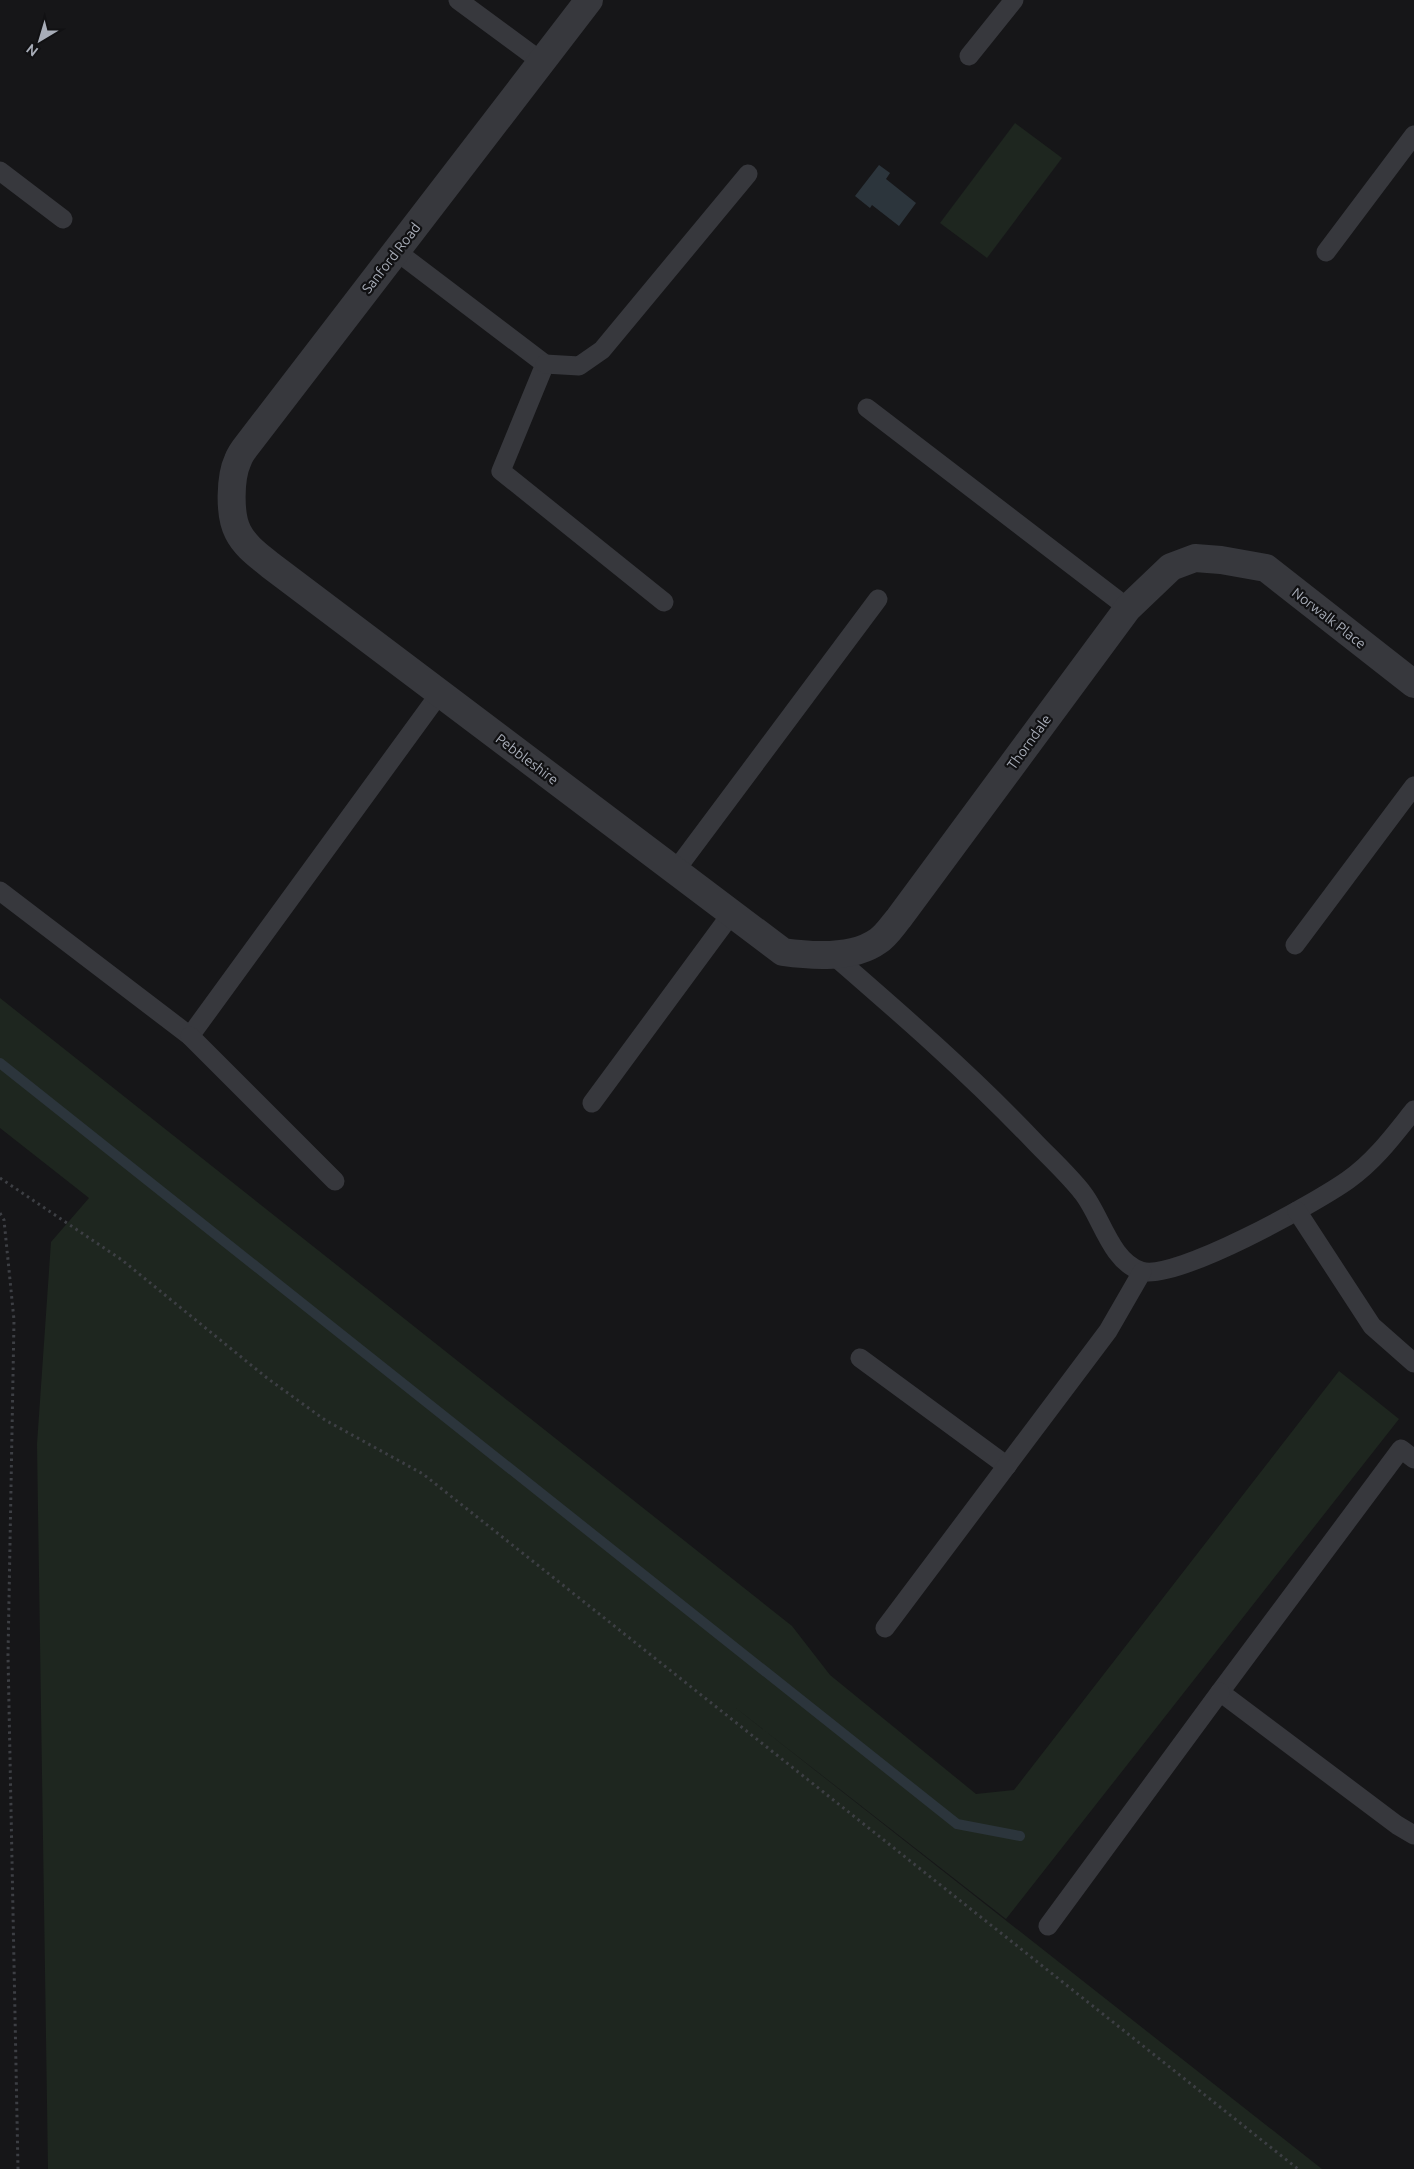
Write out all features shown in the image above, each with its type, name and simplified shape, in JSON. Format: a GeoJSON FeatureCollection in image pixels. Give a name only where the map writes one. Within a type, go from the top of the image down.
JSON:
{"type":"FeatureCollection","features":[{"type":"Feature","properties":{"kind":"street","name":"Sanford Road"},"geometry":{"type":"LineString","coordinates":[[237,530],[232,506],[233,480],[238,460],[248,444],[589,0]]}},
{"type":"Feature","properties":{"kind":"street","name":"Pebbleshire"},"geometry":{"type":"LineString","coordinates":[[237,530],[246,544],[270,565],[783,952],[807,955],[833,955]]}},
{"type":"Feature","properties":{"kind":"street","name":"Thorndale"},"geometry":{"type":"LineString","coordinates":[[833,955],[855,951],[878,941],[899,918],[1128,608],[1171,567],[1195,558],[1240,564]]}},
{"type":"Feature","properties":{"kind":"street","name":"Norwalk Place"},"geometry":{"type":"LineString","coordinates":[[1240,564],[1266,568],[1414,684]]}},
{"type":"Feature","properties":{"kind":"lane"},"geometry":{"type":"LineString","coordinates":[[458,0],[542,62]]}},
{"type":"Feature","properties":{"kind":"lane"},"geometry":{"type":"LineString","coordinates":[[969,56],[1014,0]]}},
{"type":"Feature","properties":{"kind":"lane"},"geometry":{"type":"LineString","coordinates":[[1326,252],[1414,135]]}},
{"type":"Feature","properties":{"kind":"lane"},"geometry":{"type":"LineString","coordinates":[[0,172],[63,220]]}},
{"type":"Feature","properties":{"kind":"lane"},"geometry":{"type":"LineString","coordinates":[[396,251],[545,364],[579,366],[602,350],[748,174]]}},
{"type":"Feature","properties":{"kind":"lane"},"geometry":{"type":"LineString","coordinates":[[545,364],[501,471],[664,602]]}},
{"type":"Feature","properties":{"kind":"lane"},"geometry":{"type":"LineString","coordinates":[[867,408],[1128,608]]}},
{"type":"Feature","properties":{"kind":"lane"},"geometry":{"type":"LineString","coordinates":[[675,871],[878,599]]}},
{"type":"Feature","properties":{"kind":"lane"},"geometry":{"type":"LineString","coordinates":[[190,1036],[440,693]]}},
{"type":"Feature","properties":{"kind":"lane"},"geometry":{"type":"LineString","coordinates":[[1295,945],[1414,786]]}},
{"type":"Feature","properties":{"kind":"lane"},"geometry":{"type":"LineString","coordinates":[[0,891],[190,1036],[335,1181]]}},
{"type":"Feature","properties":{"kind":"lane"},"geometry":{"type":"LineString","coordinates":[[592,1103],[732,914]]}},
{"type":"Feature","properties":{"kind":"lane"},"geometry":{"type":"LineString","coordinates":[[833,955],[917,1028],[1003,1109],[1083,1193],[1114,1247],[1125,1261],[1142,1272],[1161,1271],[1202,1259],[1297,1211],[1349,1180],[1381,1152],[1414,1110]]}},
{"type":"Feature","properties":{"kind":"lane"},"geometry":{"type":"LineString","coordinates":[[1297,1211],[1372,1326],[1414,1363]]}},
{"type":"Feature","properties":{"kind":"lane"},"geometry":{"type":"LineString","coordinates":[[885,1628],[1108,1332],[1142,1272]]}},
{"type":"Feature","properties":{"kind":"lane"},"geometry":{"type":"LineString","coordinates":[[860,1358],[1007,1466]]}},
{"type":"Feature","properties":{"kind":"lane"},"geometry":{"type":"LineString","coordinates":[[1048,1926],[1401,1449],[1414,1459]]}},
{"type":"Feature","properties":{"kind":"lane"},"geometry":{"type":"LineString","coordinates":[[1220,1692],[1397,1826],[1414,1835]]}},
{"type":"Feature","properties":{"kind":"path"},"geometry":{"type":"LineString","coordinates":[[0,1178],[122,1260],[268,1378],[325,1420],[423,1474],[1298,2169]]}},
{"type":"Feature","properties":{"kind":"path"},"geometry":{"type":"LineString","coordinates":[[0,1213],[4,1220],[14,1320],[8,1655],[18,2169]]}},
{"type":"Feature","properties":{"kind":"shaded area"},"geometry":{"type":"Polygon","coordinates":[[[1015,123],[1062,158],[987,258],[940,223],[1015,123]]]}},
{"type":"Feature","properties":{"kind":"shaded area"},"geometry":{"type":"Polygon","coordinates":[[[879,165],[890,173],[886,179],[916,203],[899,226],[872,205],[870,208],[855,196],[879,165]]]}},
{"type":"Feature","properties":{"kind":"shaded area"},"geometry":{"type":"Polygon","coordinates":[[[0,998],[792,1626],[830,1675],[976,1794],[1014,1790],[1339,1371],[1399,1419],[1006,1919],[732,1705],[1322,2169],[48,2169],[37,1444],[51,1242],[89,1198],[0,1128],[0,998]]]}},
{"type":"Feature","properties":{"kind":"waterway"},"geometry":{"type":"LineString","coordinates":[[0,1063],[957,1824],[1020,1836]]}}]}
